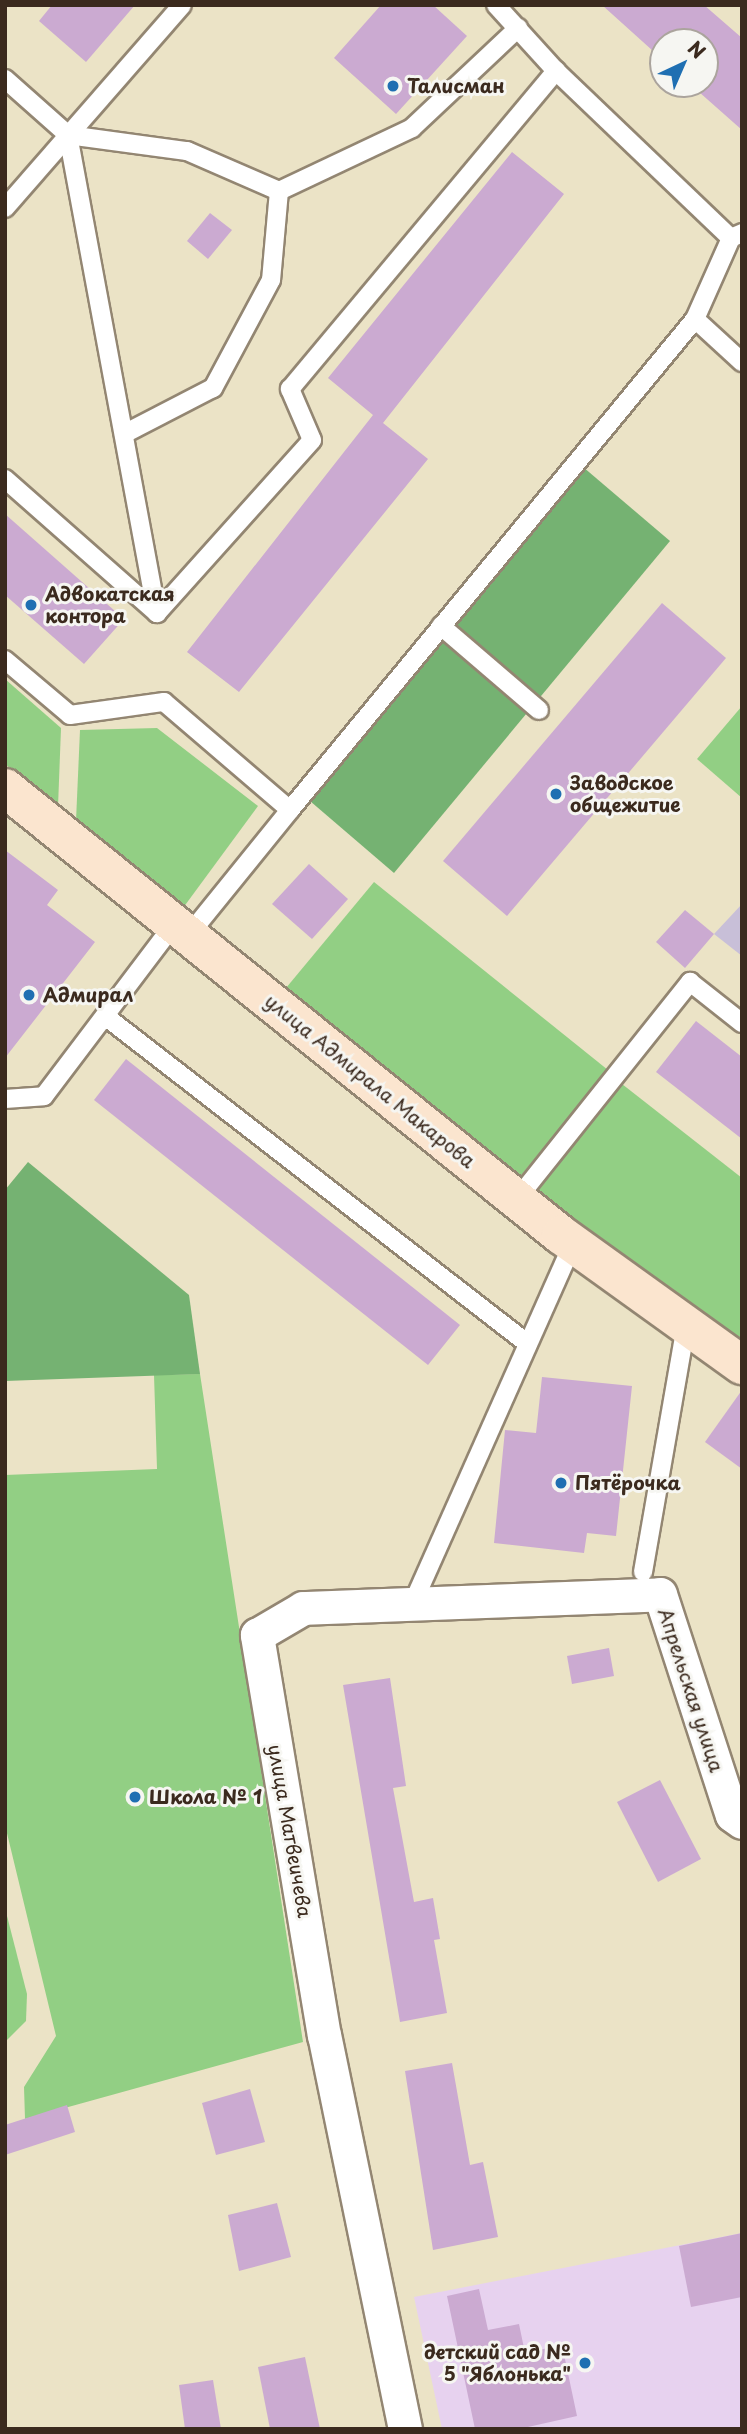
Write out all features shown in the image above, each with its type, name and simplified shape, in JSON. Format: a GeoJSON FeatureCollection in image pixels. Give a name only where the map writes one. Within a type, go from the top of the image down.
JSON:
{"type":"FeatureCollection","features":[{"type":"Feature","properties":{"kind":"street","name":"улица Адмирала Макарова"},"geometry":{"type":"LineString","coordinates":[[5,788],[573,1243],[742,1365]]}},
{"type":"Feature","properties":{"kind":"street","name":"улица Матвеичева"},"geometry":{"type":"LineString","coordinates":[[405,2429],[324,2036],[257,1635],[303,1608],[412,1605],[652,1583]]}},
{"type":"Feature","properties":{"kind":"street","name":"Апрельская улица"},"geometry":{"type":"LineString","coordinates":[[652,1583],[732,1815],[742,1822]]}},
{"type":"Feature","properties":{"kind":"lane"},"geometry":{"type":"LineString","coordinates":[[5,208],[182,5]]}},
{"type":"Feature","properties":{"kind":"lane"},"geometry":{"type":"LineString","coordinates":[[5,1099],[44,1096],[104,1016],[290,810],[695,319],[737,236],[556,71],[496,5]]}},
{"type":"Feature","properties":{"kind":"lane"},"geometry":{"type":"LineString","coordinates":[[5,79],[68,135],[187,151],[279,191],[412,128],[518,28]]}},
{"type":"Feature","properties":{"kind":"lane"},"geometry":{"type":"LineString","coordinates":[[157,613],[312,440],[290,389],[556,71]]}},
{"type":"Feature","properties":{"kind":"lane"},"geometry":{"type":"LineString","coordinates":[[68,135],[157,613]]}},
{"type":"Feature","properties":{"kind":"lane"},"geometry":{"type":"LineString","coordinates":[[124,434],[213,388],[271,280],[279,191]]}},
{"type":"Feature","properties":{"kind":"lane"},"geometry":{"type":"LineString","coordinates":[[695,319],[742,362]]}},
{"type":"Feature","properties":{"kind":"lane"},"geometry":{"type":"LineString","coordinates":[[5,479],[157,613]]}},
{"type":"Feature","properties":{"kind":"lane"},"geometry":{"type":"LineString","coordinates":[[441,626],[539,710]]}},
{"type":"Feature","properties":{"kind":"lane"},"geometry":{"type":"LineString","coordinates":[[5,660],[70,715],[164,702],[290,810]]}},
{"type":"Feature","properties":{"kind":"lane"},"geometry":{"type":"LineString","coordinates":[[517,1199],[690,982],[742,1023]]}},
{"type":"Feature","properties":{"kind":"lane"},"geometry":{"type":"LineString","coordinates":[[104,1016],[528,1344]]}},
{"type":"Feature","properties":{"kind":"lane"},"geometry":{"type":"LineString","coordinates":[[412,1605],[573,1243]]}},
{"type":"Feature","properties":{"kind":"lane"},"geometry":{"type":"LineString","coordinates":[[652,1583],[686,1325]]}},
{"type":"Feature","properties":{"kind":"shaded area"},"geometry":{"type":"Polygon","coordinates":[[[742,904],[742,956],[714,934],[742,904]]]}},
{"type":"Feature","properties":{"kind":"shaded area","name":"детский сад № 5 \"Яблонька\""},"geometry":{"type":"Polygon","coordinates":[[[742,2233],[742,2429],[442,2429],[414,2297],[742,2233]]]}},
{"type":"Feature","properties":{"kind":"green space"},"geometry":{"type":"Polygon","coordinates":[[[576,461],[670,541],[394,873],[303,795],[576,461]]]}},
{"type":"Feature","properties":{"kind":"green space"},"geometry":{"type":"Polygon","coordinates":[[[5,679],[61,728],[58,807],[5,764],[5,679]]]}},
{"type":"Feature","properties":{"kind":"green space"},"geometry":{"type":"Polygon","coordinates":[[[742,706],[742,798],[697,759],[742,706]]]}},
{"type":"Feature","properties":{"kind":"green space"},"geometry":{"type":"Polygon","coordinates":[[[157,728],[258,806],[183,908],[76,821],[80,730],[157,728]]]}},
{"type":"Feature","properties":{"kind":"green space"},"geometry":{"type":"Polygon","coordinates":[[[374,882],[608,1070],[514,1184],[281,994],[374,882]]]}},
{"type":"Feature","properties":{"kind":"green space"},"geometry":{"type":"Polygon","coordinates":[[[622,1084],[742,1178],[742,1352],[531,1198],[622,1084]]]}},
{"type":"Feature","properties":{"kind":"green space"},"geometry":{"type":"Polygon","coordinates":[[[28,1162],[189,1295],[200,1374],[5,1381],[5,1190],[28,1162]]]}},
{"type":"Feature","properties":{"kind":"green space","name":"Школа № 1"},"geometry":{"type":"Polygon","coordinates":[[[200,1374],[303,2042],[25,2119],[24,2087],[56,2036],[5,1825],[5,1475],[157,1469],[154,1375],[200,1374]]]}},
{"type":"Feature","properties":{"kind":"green space"},"geometry":{"type":"Polygon","coordinates":[[[6,1912],[27,1994],[26,2021],[5,2042],[6,1912]]]}},
{"type":"Feature","properties":{"kind":"building"},"geometry":{"type":"Polygon","coordinates":[[[52,5],[135,5],[86,62],[39,21],[52,5]]]}},
{"type":"Feature","properties":{"kind":"building","name":"Талисман"},"geometry":{"type":"Polygon","coordinates":[[[381,5],[433,5],[467,36],[396,114],[334,58],[381,5]]]}},
{"type":"Feature","properties":{"kind":"building"},"geometry":{"type":"Polygon","coordinates":[[[602,5],[704,5],[742,38],[742,130],[706,98],[719,98],[719,28],[649,28],[649,47],[602,5]]]}},
{"type":"Feature","properties":{"kind":"building"},"geometry":{"type":"Polygon","coordinates":[[[512,152],[564,194],[383,423],[428,459],[239,692],[187,652],[373,415],[328,378],[512,152]]]}},
{"type":"Feature","properties":{"kind":"building"},"geometry":{"type":"Polygon","coordinates":[[[210,213],[232,230],[208,259],[187,241],[210,213]]]}},
{"type":"Feature","properties":{"kind":"building"},"geometry":{"type":"Polygon","coordinates":[[[5,514],[124,619],[84,664],[5,595],[5,514]]]}},
{"type":"Feature","properties":{"kind":"building","name":"Заводское общежитие"},"geometry":{"type":"Polygon","coordinates":[[[662,603],[726,658],[507,916],[443,861],[662,603]]]}},
{"type":"Feature","properties":{"kind":"building","name":"Адмирал"},"geometry":{"type":"Polygon","coordinates":[[[5,850],[58,890],[47,905],[95,942],[5,1058],[5,850]]]}},
{"type":"Feature","properties":{"kind":"building"},"geometry":{"type":"Polygon","coordinates":[[[309,864],[348,899],[312,939],[272,904],[309,864]]]}},
{"type":"Feature","properties":{"kind":"building"},"geometry":{"type":"Polygon","coordinates":[[[685,910],[714,934],[685,968],[656,942],[685,910]]]}},
{"type":"Feature","properties":{"kind":"building"},"geometry":{"type":"Polygon","coordinates":[[[696,1021],[742,1057],[742,1139],[656,1072],[696,1021]]]}},
{"type":"Feature","properties":{"kind":"building"},"geometry":{"type":"Polygon","coordinates":[[[126,1059],[460,1325],[428,1365],[94,1100],[126,1059]]]}},
{"type":"Feature","properties":{"kind":"building","name":"Пятёрочка"},"geometry":{"type":"Polygon","coordinates":[[[542,1377],[632,1386],[616,1536],[587,1533],[584,1553],[494,1543],[505,1430],[536,1433],[542,1377]]]}},
{"type":"Feature","properties":{"kind":"building"},"geometry":{"type":"Polygon","coordinates":[[[742,1390],[742,1469],[705,1442],[742,1390]]]}},
{"type":"Feature","properties":{"kind":"building"},"geometry":{"type":"Polygon","coordinates":[[[609,1648],[614,1676],[572,1684],[567,1656],[609,1648]]]}},
{"type":"Feature","properties":{"kind":"building"},"geometry":{"type":"Polygon","coordinates":[[[390,1678],[406,1786],[393,1788],[414,1902],[433,1898],[440,1939],[434,1940],[447,2013],[400,2022],[343,1685],[390,1678]]]}},
{"type":"Feature","properties":{"kind":"building"},"geometry":{"type":"Polygon","coordinates":[[[660,1780],[701,1859],[658,1882],[617,1802],[660,1780]]]}},
{"type":"Feature","properties":{"kind":"building"},"geometry":{"type":"Polygon","coordinates":[[[452,2063],[470,2165],[483,2162],[498,2237],[433,2250],[405,2071],[452,2063]]]}},
{"type":"Feature","properties":{"kind":"building"},"geometry":{"type":"Polygon","coordinates":[[[250,2089],[265,2142],[216,2155],[202,2103],[250,2089]]]}},
{"type":"Feature","properties":{"kind":"building"},"geometry":{"type":"Polygon","coordinates":[[[67,2105],[75,2132],[5,2155],[5,2125],[67,2105]]]}},
{"type":"Feature","properties":{"kind":"building"},"geometry":{"type":"Polygon","coordinates":[[[277,2203],[291,2257],[239,2271],[228,2215],[277,2203]]]}},
{"type":"Feature","properties":{"kind":"building"},"geometry":{"type":"Polygon","coordinates":[[[742,2233],[742,2297],[691,2307],[679,2246],[742,2233]]]}},
{"type":"Feature","properties":{"kind":"building"},"geometry":{"type":"Polygon","coordinates":[[[479,2289],[488,2330],[519,2324],[525,2353],[562,2345],[577,2416],[519,2429],[475,2429],[447,2296],[479,2289]]]}},
{"type":"Feature","properties":{"kind":"building"},"geometry":{"type":"Polygon","coordinates":[[[305,2357],[320,2429],[270,2429],[258,2367],[305,2357]]]}},
{"type":"Feature","properties":{"kind":"building"},"geometry":{"type":"Polygon","coordinates":[[[213,2380],[221,2429],[185,2429],[179,2385],[213,2380]]]}},
{"type":"Feature","properties":{"kind":"place","name":"Талисман"},"geometry":{"type":"Point","coordinates":[393,86]}},
{"type":"Feature","properties":{"kind":"place","name":"Адвокатская контора"},"geometry":{"type":"Point","coordinates":[31,605]}},
{"type":"Feature","properties":{"kind":"place","name":"Заводское общежитие"},"geometry":{"type":"Point","coordinates":[556,794]}},
{"type":"Feature","properties":{"kind":"place","name":"Адмирал"},"geometry":{"type":"Point","coordinates":[29,995]}},
{"type":"Feature","properties":{"kind":"place","name":"Пятёрочка"},"geometry":{"type":"Point","coordinates":[561,1483]}},
{"type":"Feature","properties":{"kind":"place","name":"Школа № 1"},"geometry":{"type":"Point","coordinates":[135,1797]}},
{"type":"Feature","properties":{"kind":"place","name":"детский сад № 5 \"Яблонька\""},"geometry":{"type":"Point","coordinates":[585,2363]}}]}
